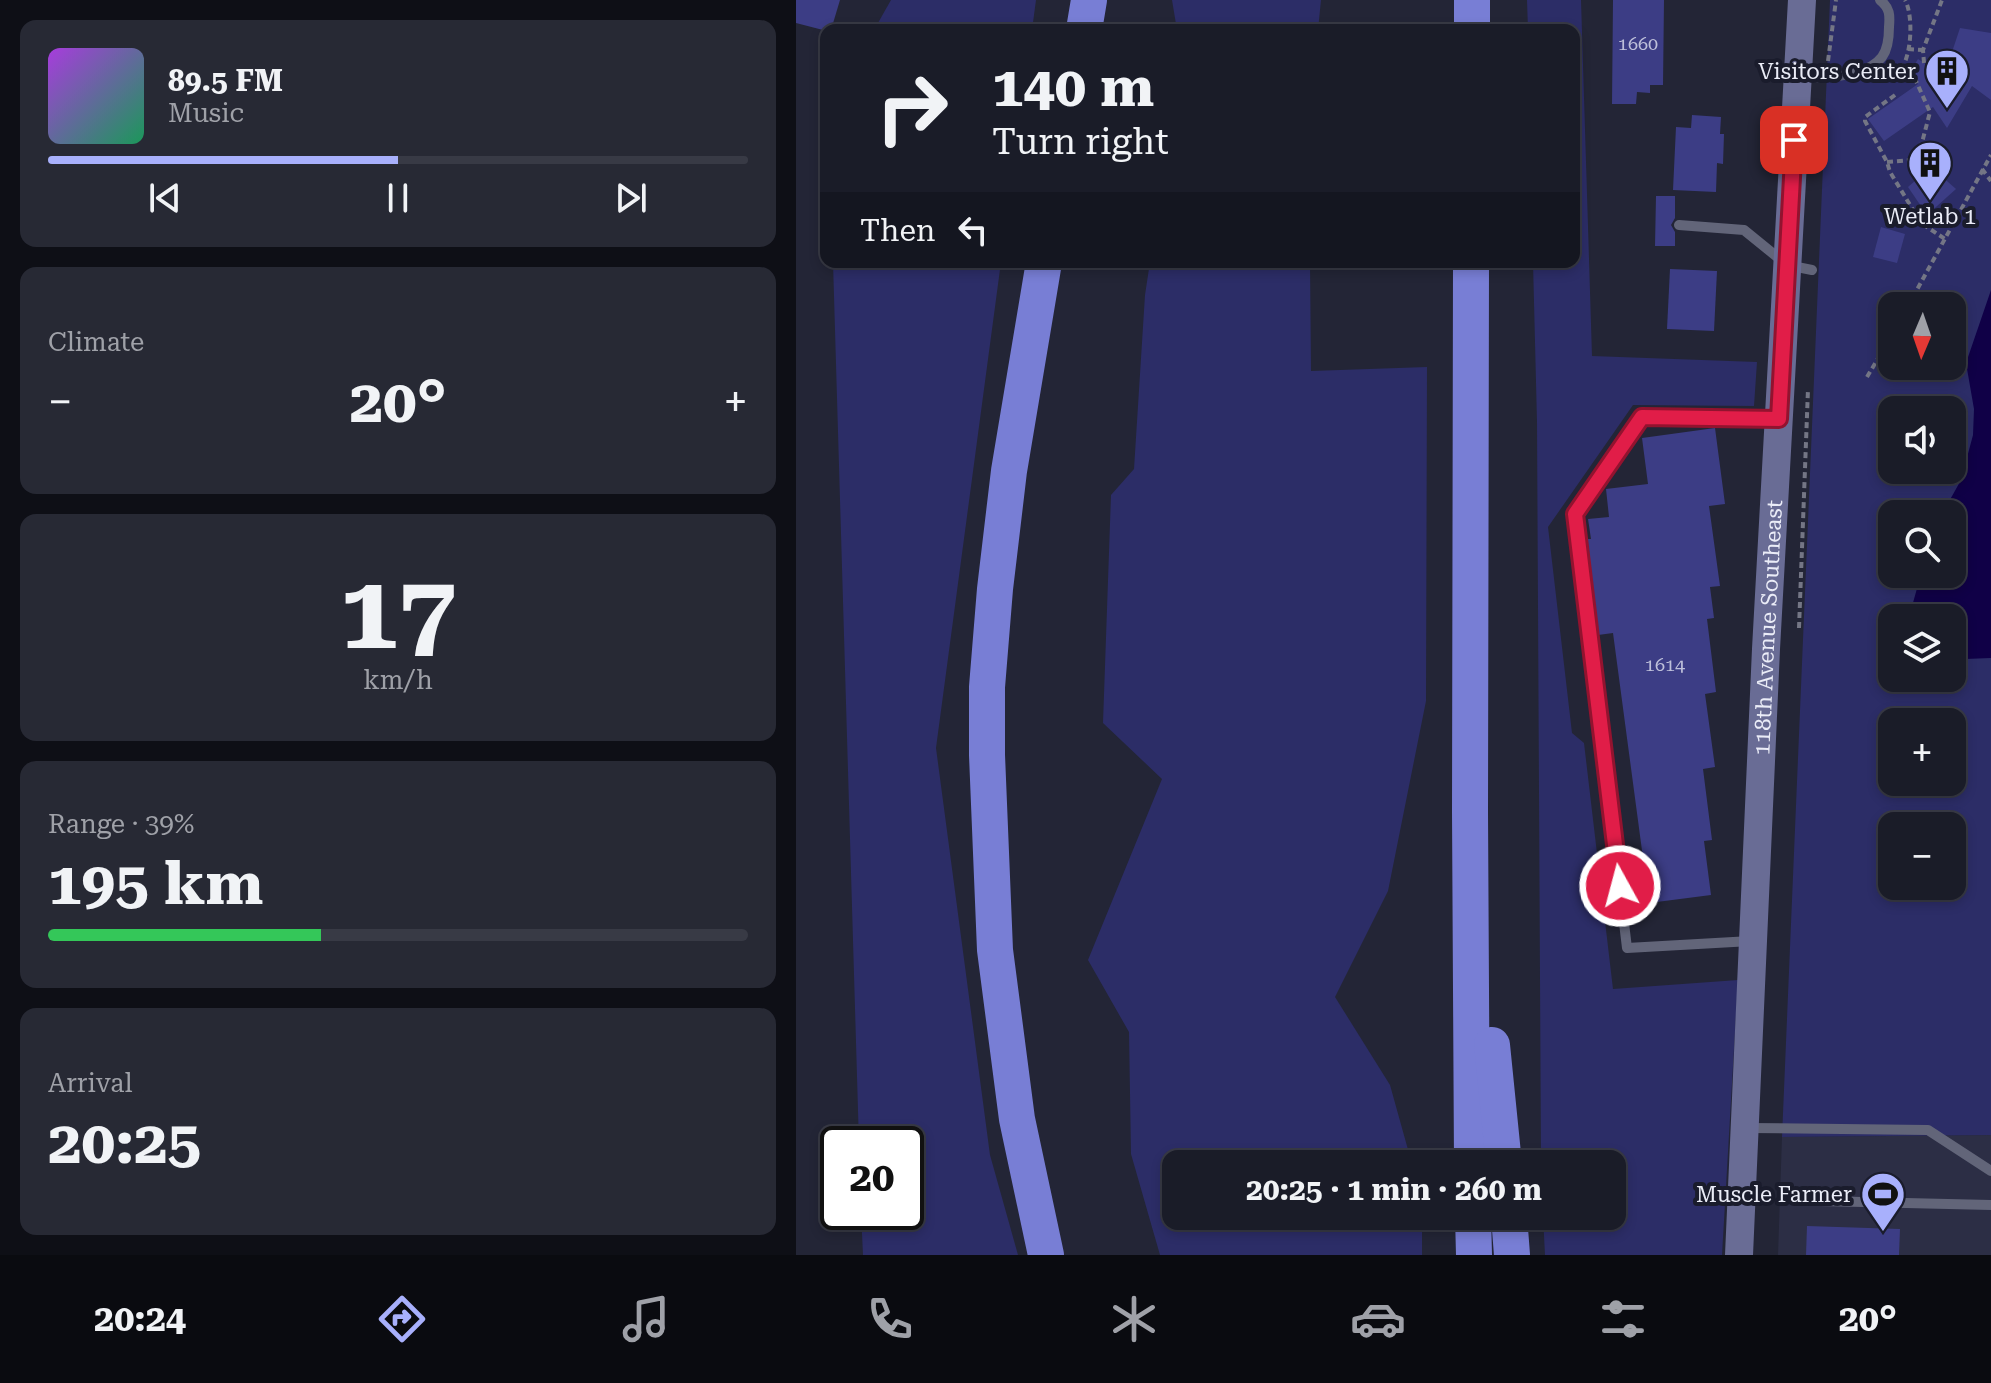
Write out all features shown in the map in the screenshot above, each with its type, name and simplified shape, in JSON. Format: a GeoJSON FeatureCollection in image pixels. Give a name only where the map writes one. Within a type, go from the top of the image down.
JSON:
{"type":"FeatureCollection","features":[{"type":"Feature","properties":{"kind":"highway"},"geometry":{"type":"LineString","coordinates":[[1085,24],[1089,0]]}},
{"type":"Feature","properties":{"kind":"highway"},"geometry":{"type":"LineString","coordinates":[[1472,0],[1472,24]]}},
{"type":"Feature","properties":{"kind":"highway"},"geometry":{"type":"LineString","coordinates":[[1043,268],[1009,471],[995,589],[987,687],[987,755],[995,950],[1017,1119],[1045,1251]]}},
{"type":"Feature","properties":{"kind":"highway"},"geometry":{"type":"LineString","coordinates":[[1471,268],[1472,1150]]}},
{"type":"Feature","properties":{"kind":"highway"},"geometry":{"type":"LineString","coordinates":[[1470,812],[1503,1150]]}},
{"type":"Feature","properties":{"kind":"highway"},"geometry":{"type":"LineString","coordinates":[[1473,1230],[1474,1255]]}},
{"type":"Feature","properties":{"kind":"highway"},"geometry":{"type":"LineString","coordinates":[[1510,1230],[1512,1255]]}},
{"type":"Feature","properties":{"kind":"street","name":"118th Avenue Southeast"},"geometry":{"type":"LineString","coordinates":[[1739,1255],[1779,419],[1800,268],[1797,77],[1802,0]]}},
{"type":"Feature","properties":{"kind":"lane"},"geometry":{"type":"LineString","coordinates":[[1797,77],[1826,78],[1846,74],[1875,63],[1883,56],[1890,15],[1888,7],[1880,0]]}},
{"type":"Feature","properties":{"kind":"lane"},"geometry":{"type":"LineString","coordinates":[[1679,225],[1744,230],[1800,268]]}},
{"type":"Feature","properties":{"kind":"lane"},"geometry":{"type":"LineString","coordinates":[[1753,941],[1627,948],[1575,514],[1642,417],[1779,419]]}},
{"type":"Feature","properties":{"kind":"lane"},"geometry":{"type":"LineString","coordinates":[[1744,1128],[1928,1130],[1991,1171]]}},
{"type":"Feature","properties":{"kind":"lane"},"geometry":{"type":"LineString","coordinates":[[1820,1201],[1991,1205]]}},
{"type":"Feature","properties":{"kind":"path"},"geometry":{"type":"LineString","coordinates":[[1924,63],[1923,50],[1942,0]]}},
{"type":"Feature","properties":{"kind":"path"},"geometry":{"type":"LineString","coordinates":[[1908,49],[1923,50]]}},
{"type":"Feature","properties":{"kind":"path"},"geometry":{"type":"LineString","coordinates":[[1887,162],[1914,160],[1919,154],[1930,112],[1916,81],[1897,73]]}},
{"type":"Feature","properties":{"kind":"path"},"geometry":{"type":"LineString","coordinates":[[1895,95],[1865,117],[1865,121],[1890,172],[1921,223],[1945,239]]}},
{"type":"Feature","properties":{"kind":"path"},"geometry":{"type":"LineString","coordinates":[[1919,154],[1941,160]]}},
{"type":"Feature","properties":{"kind":"path"},"geometry":{"type":"LineString","coordinates":[[1916,292],[1991,155]]}},
{"type":"Feature","properties":{"kind":"path"},"geometry":{"type":"LineString","coordinates":[[1982,169],[1991,181]]}},
{"type":"Feature","properties":{"kind":"path"},"geometry":{"type":"LineString","coordinates":[[1867,377],[1878,359]]}},
{"type":"Feature","properties":{"kind":"path"},"geometry":{"type":"LineString","coordinates":[[1799,628],[1808,379]]}},
{"type":"Feature","properties":{"kind":"shaded area"},"geometry":{"type":"Polygon","coordinates":[[[891,0],[1036,0],[1033,24],[877,24],[891,0]]]}},
{"type":"Feature","properties":{"kind":"shaded area"},"geometry":{"type":"Polygon","coordinates":[[[1172,0],[1321,0],[1319,24],[1176,24],[1172,0]]]}},
{"type":"Feature","properties":{"kind":"shaded area"},"geometry":{"type":"Polygon","coordinates":[[[1527,0],[1581,0],[1592,356],[1757,362],[1754,406],[1633,405],[1548,527],[1572,733],[1584,743],[1613,989],[1738,980],[1722,1255],[1545,1255],[1544,1230],[1626,1230],[1626,1150],[1541,1150],[1537,422],[1533,268],[1580,268],[1580,24],[1528,24],[1527,0]]]}},
{"type":"Feature","properties":{"kind":"shaded area"},"geometry":{"type":"Polygon","coordinates":[[[1830,0],[1991,0],[1991,1135],[1782,1137],[1830,0]]]}},
{"type":"Feature","properties":{"kind":"shaded area"},"geometry":{"type":"Polygon","coordinates":[[[833,268],[1000,268],[936,748],[990,1155],[1018,1255],[863,1255],[862,1230],[924,1230],[924,1126],[858,1126],[833,268]]]}},
{"type":"Feature","properties":{"kind":"shaded area"},"geometry":{"type":"Polygon","coordinates":[[[1149,268],[1310,268],[1311,371],[1427,367],[1426,701],[1388,891],[1335,997],[1390,1085],[1408,1150],[1162,1150],[1162,1230],[1422,1230],[1422,1255],[1160,1255],[1131,1154],[1129,1032],[1088,960],[1162,779],[1103,723],[1111,495],[1134,469],[1149,268]]]}},
{"type":"Feature","properties":{"kind":"shaded area"},"geometry":{"type":"Polygon","coordinates":[[[1991,290],[1991,658],[1966,659],[1966,604],[1913,604],[1917,588],[1966,588],[1966,500],[1950,500],[1959,484],[1966,484],[1966,461],[1973,435],[1974,409],[1966,363],[1991,290]]]}},
{"type":"Feature","properties":{"kind":"shaded area"},"geometry":{"type":"Polygon","coordinates":[[[1991,1135],[1991,1255],[1778,1255],[1782,1137],[1991,1135]]]}},
{"type":"Feature","properties":{"kind":"building"},"geometry":{"type":"Polygon","coordinates":[[[796,0],[840,0],[833,24],[820,24],[820,29],[796,23],[796,0]]]}},
{"type":"Feature","properties":{"kind":"building"},"geometry":{"type":"Polygon","coordinates":[[[1613,0],[1664,0],[1663,85],[1650,85],[1650,93],[1637,92],[1636,104],[1612,104],[1613,0]]]}},
{"type":"Feature","properties":{"kind":"building"},"geometry":{"type":"Polygon","coordinates":[[[1960,28],[1991,33],[1991,100],[1972,86],[1947,128],[1933,107],[1884,141],[1868,119],[1918,84],[1910,72],[1918,59],[1944,76],[1960,28]]]}},
{"type":"Feature","properties":{"kind":"building"},"geometry":{"type":"Polygon","coordinates":[[[1692,115],[1721,117],[1723,164],[1717,163],[1716,192],[1673,190],[1676,127],[1691,128],[1692,115]]]}},
{"type":"Feature","properties":{"kind":"building","name":"Wetlab 1"},"geometry":{"type":"Polygon","coordinates":[[[1931,167],[1956,189],[1927,215],[1908,187],[1931,167]]]}},
{"type":"Feature","properties":{"kind":"building"},"geometry":{"type":"Polygon","coordinates":[[[1656,196],[1675,196],[1675,218],[1671,225],[1675,232],[1675,246],[1655,246],[1656,196]]]}},
{"type":"Feature","properties":{"kind":"building"},"geometry":{"type":"Polygon","coordinates":[[[1881,227],[1905,234],[1897,263],[1873,257],[1881,227]]]}},
{"type":"Feature","properties":{"kind":"building"},"geometry":{"type":"Polygon","coordinates":[[[1670,269],[1717,271],[1714,331],[1667,329],[1670,269]]]}},
{"type":"Feature","properties":{"kind":"building"},"geometry":{"type":"Polygon","coordinates":[[[1715,428],[1725,504],[1709,506],[1720,586],[1710,587],[1714,618],[1707,619],[1716,692],[1705,694],[1715,767],[1703,769],[1712,840],[1704,841],[1711,895],[1649,903],[1613,633],[1598,635],[1586,539],[1591,539],[1588,519],[1609,517],[1606,489],[1648,484],[1642,438],[1715,428]]]}},
{"type":"Feature","properties":{"kind":"building"},"geometry":{"type":"Polygon","coordinates":[[[1807,1226],[1900,1229],[1899,1255],[1806,1255],[1807,1226]]]}},
{"type":"Feature","properties":{"kind":"place","name":"Visitors Center"},"geometry":{"type":"Point","coordinates":[1947,110]}},
{"type":"Feature","properties":{"kind":"place","name":"Wetlab 1"},"geometry":{"type":"Point","coordinates":[1930,202]}},
{"type":"Feature","properties":{"kind":"place","name":"Muscle Farmer"},"geometry":{"type":"Point","coordinates":[1883,1233]}},
{"type":"Feature","properties":{"kind":"route"},"geometry":{"type":"LineString","coordinates":[[1620,886],[1575,514],[1642,417],[1779,419],[1794,140]]}}]}
